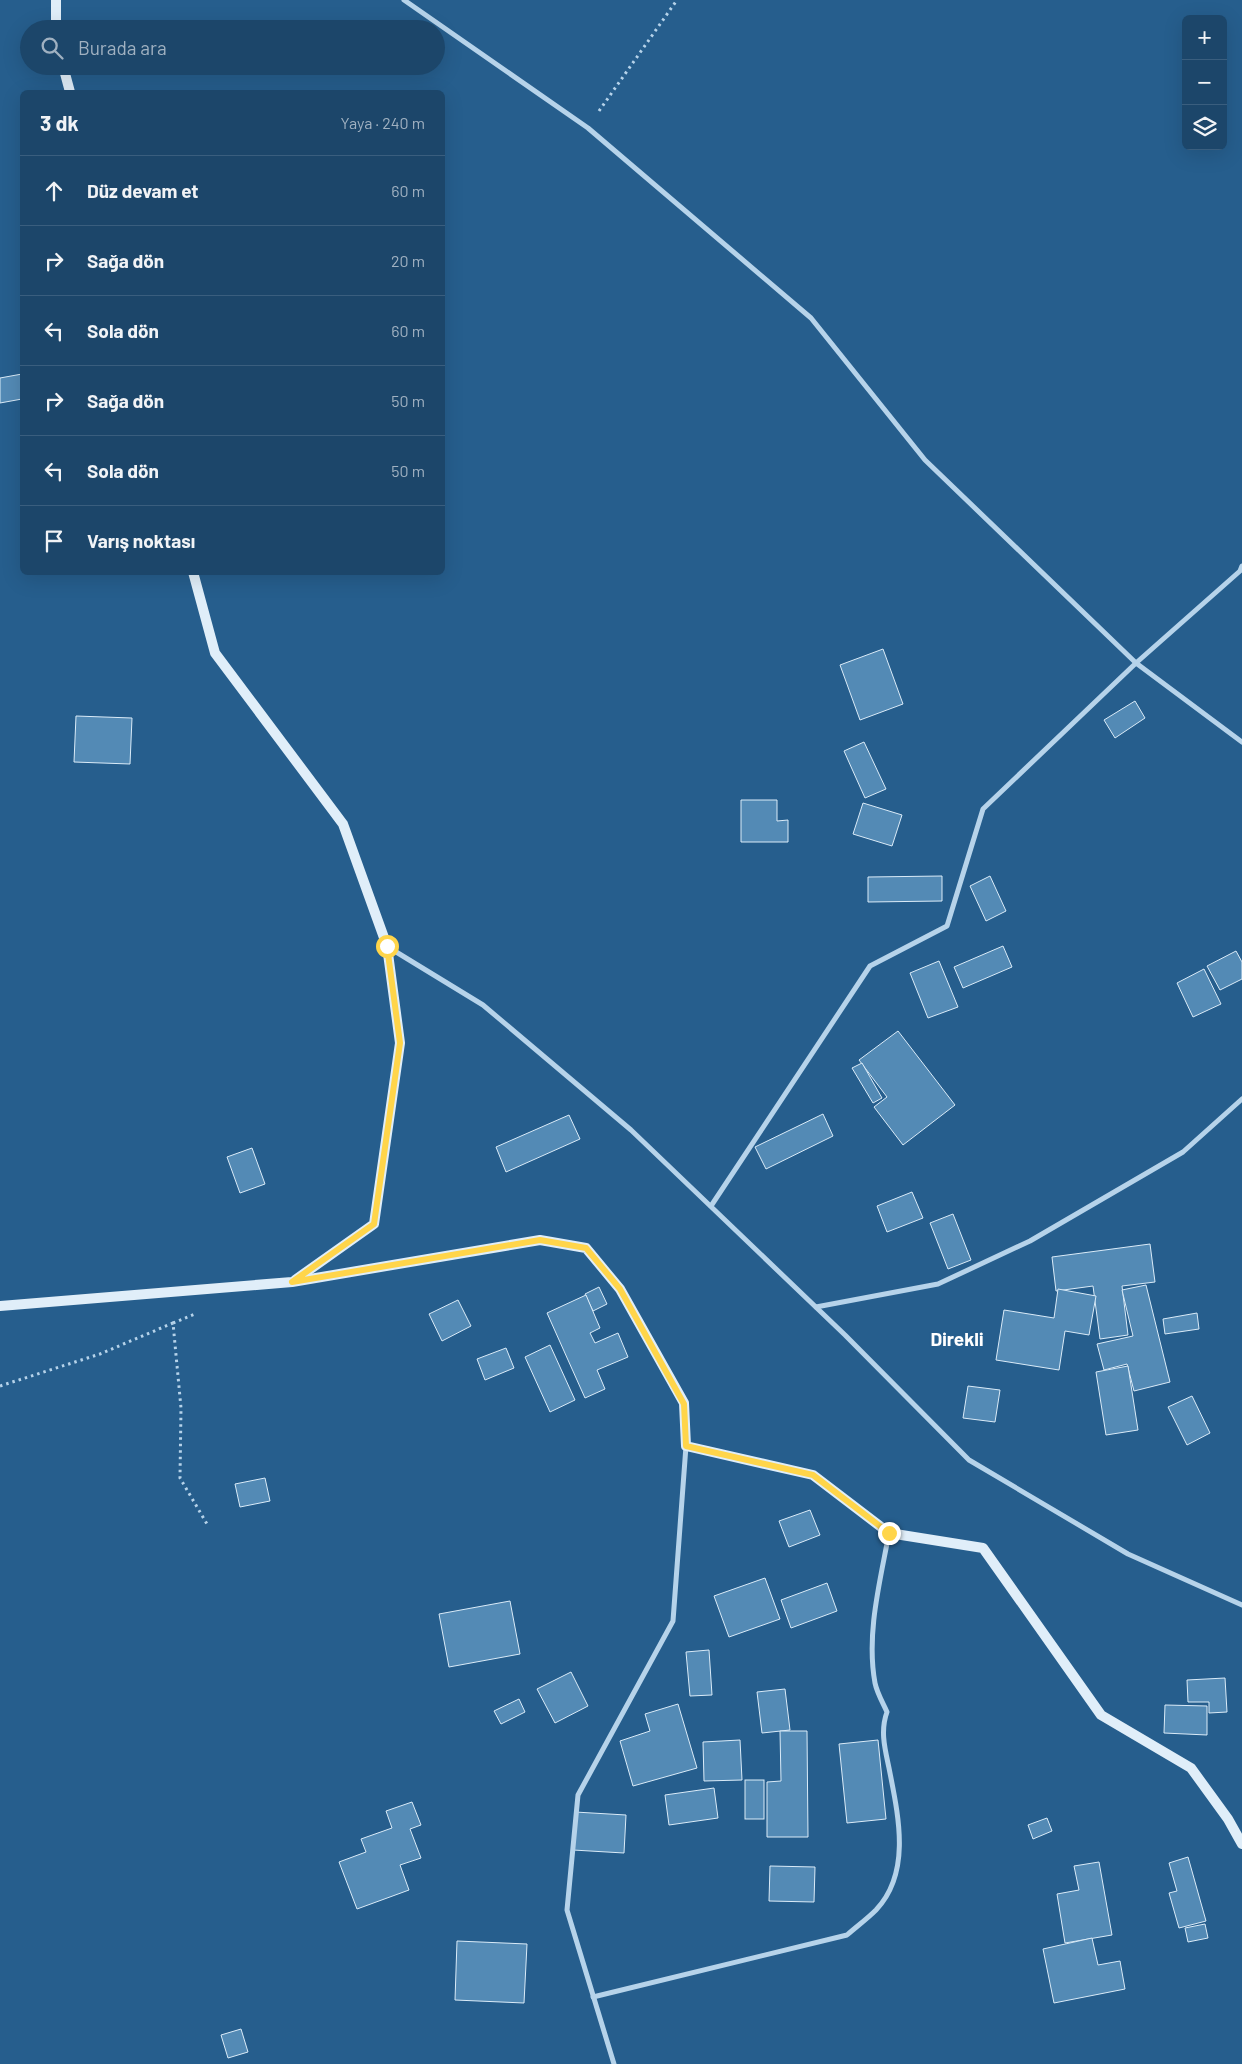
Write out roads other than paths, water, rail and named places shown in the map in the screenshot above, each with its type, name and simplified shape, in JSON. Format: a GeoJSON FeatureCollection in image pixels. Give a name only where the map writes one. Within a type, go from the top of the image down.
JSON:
{"type":"FeatureCollection","features":[{"type":"Feature","properties":{"kind":"street"},"geometry":{"type":"LineString","coordinates":[[56,0],[56,20]]}},
{"type":"Feature","properties":{"kind":"street"},"geometry":{"type":"LineString","coordinates":[[404,0],[433,20]]}},
{"type":"Feature","properties":{"kind":"street"},"geometry":{"type":"LineString","coordinates":[[445,29],[588,128],[811,318],[925,460],[1136,663],[1242,742]]}},
{"type":"Feature","properties":{"kind":"street"},"geometry":{"type":"LineString","coordinates":[[65,75],[69,90]]}},
{"type":"Feature","properties":{"kind":"street"},"geometry":{"type":"LineString","coordinates":[[711,1206],[870,966],[947,926],[984,809],[1136,663],[1240,571],[1242,566]]}},
{"type":"Feature","properties":{"kind":"street"},"geometry":{"type":"LineString","coordinates":[[194,575],[215,653],[343,824],[387,946],[400,1043],[374,1224],[292,1282]]}},
{"type":"Feature","properties":{"kind":"street"},"geometry":{"type":"LineString","coordinates":[[387,946],[483,1005],[631,1130],[816,1307],[969,1460],[1128,1554],[1242,1605]]}},
{"type":"Feature","properties":{"kind":"street"},"geometry":{"type":"LineString","coordinates":[[816,1307],[938,1284],[1030,1241],[1182,1152],[1242,1099]]}},
{"type":"Feature","properties":{"kind":"street"},"geometry":{"type":"LineString","coordinates":[[0,1306],[292,1282],[540,1240],[586,1248],[620,1289],[684,1404],[686,1446],[673,1621],[578,1796],[567,1910],[614,2064]]}},
{"type":"Feature","properties":{"kind":"street"},"geometry":{"type":"LineString","coordinates":[[686,1446],[813,1475],[889,1533],[983,1548],[1101,1715],[1191,1768],[1228,1819],[1242,1844]]}},
{"type":"Feature","properties":{"kind":"street"},"geometry":{"type":"LineString","coordinates":[[593,1997],[846,1935],[877,1910],[893,1882],[901,1834],[884,1749],[882,1724],[887,1712],[875,1684],[873,1655],[873,1625],[889,1533]]}},
{"type":"Feature","properties":{"kind":"district","name":"Direkli"},"geometry":{"type":"Point","coordinates":[957,1338]}}]}
